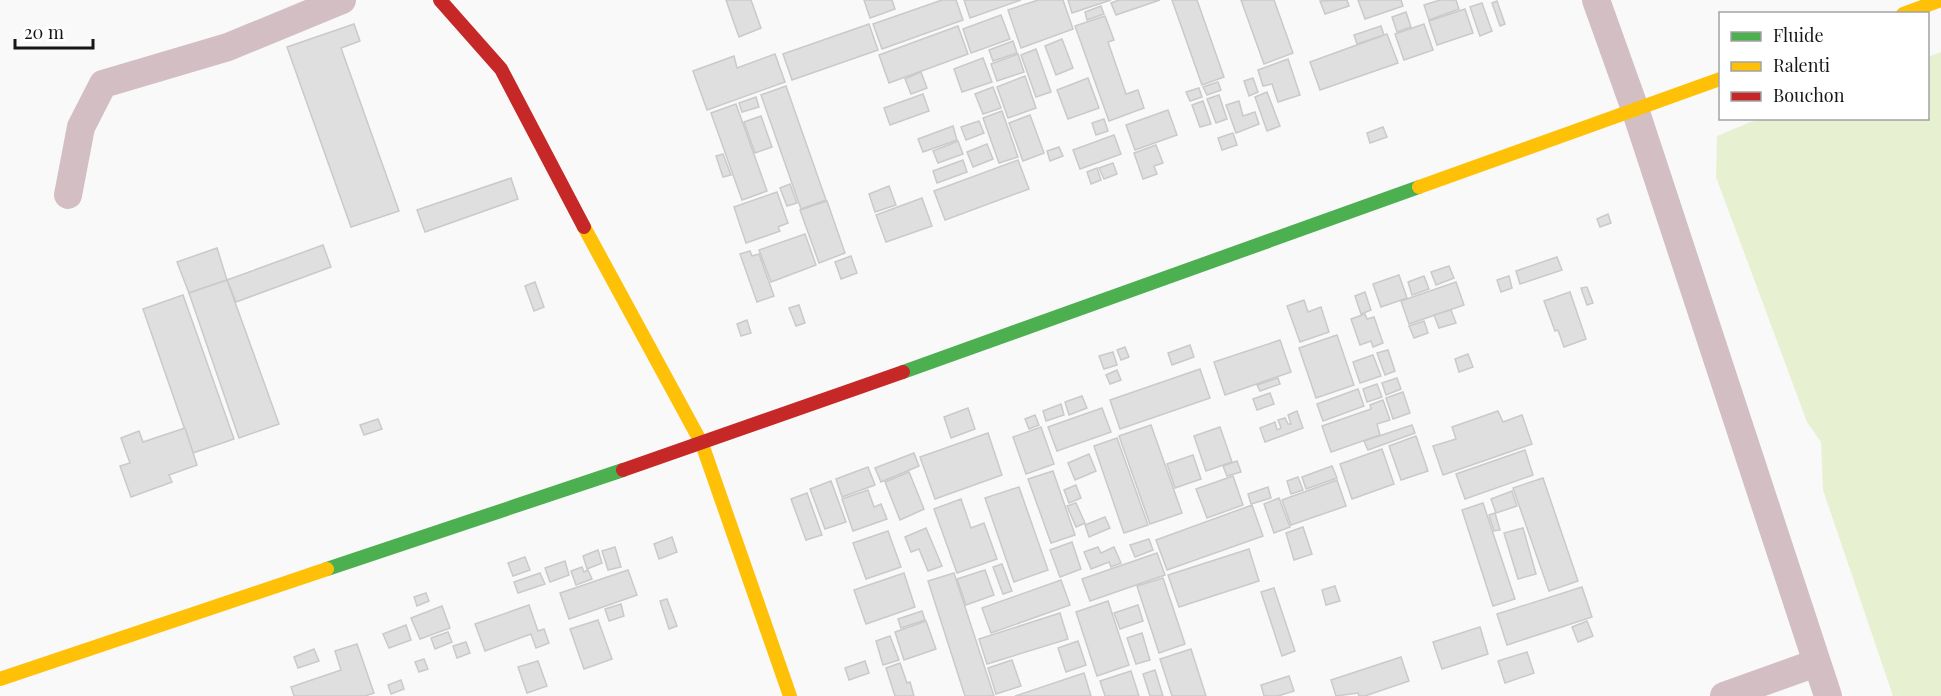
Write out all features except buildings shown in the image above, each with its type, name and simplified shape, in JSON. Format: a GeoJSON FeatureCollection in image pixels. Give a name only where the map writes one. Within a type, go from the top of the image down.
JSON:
{"type":"FeatureCollection","features":[{"type":"Feature","properties":{"kind":"street"},"geometry":{"type":"LineString","coordinates":[[68,195],[81,127],[104,84],[228,47],[342,0]]}},
{"type":"Feature","properties":{"kind":"street"},"geometry":{"type":"LineString","coordinates":[[440,0],[501,69],[560,185],[635,317],[702,444],[790,696]]}},
{"type":"Feature","properties":{"kind":"street"},"geometry":{"type":"LineString","coordinates":[[1596,0],[1635,109],[1828,696]]}},
{"type":"Feature","properties":{"kind":"street"},"geometry":{"type":"LineString","coordinates":[[1908,12],[1941,0]]}},
{"type":"Feature","properties":{"kind":"street"},"geometry":{"type":"LineString","coordinates":[[0,679],[702,444],[1719,79]]}},
{"type":"Feature","properties":{"kind":"street"},"geometry":{"type":"LineString","coordinates":[[1724,696],[1816,663]]}},
{"type":"Feature","properties":{"kind":"green space"},"geometry":{"type":"Polygon","coordinates":[[[1941,52],[1941,696],[1893,696],[1823,490],[1821,442],[1807,422],[1716,177],[1717,136],[1756,120],[1929,120],[1929,57],[1941,52]]]}},
{"type":"Feature","properties":{"kind":"traffic: fast"},"geometry":{"type":"LineString","coordinates":[[903,372],[1419,187]]}},
{"type":"Feature","properties":{"kind":"traffic: fast"},"geometry":{"type":"LineString","coordinates":[[327,569],[623,470]]}},
{"type":"Feature","properties":{"kind":"traffic: slow"},"geometry":{"type":"LineString","coordinates":[[1908,12],[1941,0]]}},
{"type":"Feature","properties":{"kind":"traffic: slow"},"geometry":{"type":"LineString","coordinates":[[1419,187],[1719,79]]}},
{"type":"Feature","properties":{"kind":"traffic: slow"},"geometry":{"type":"LineString","coordinates":[[584,227],[702,444],[790,696]]}},
{"type":"Feature","properties":{"kind":"traffic: slow"},"geometry":{"type":"LineString","coordinates":[[0,679],[327,569]]}},
{"type":"Feature","properties":{"kind":"traffic: jam"},"geometry":{"type":"LineString","coordinates":[[440,0],[501,69],[584,227]]}},
{"type":"Feature","properties":{"kind":"traffic: jam"},"geometry":{"type":"LineString","coordinates":[[623,470],[903,372]]}}]}
